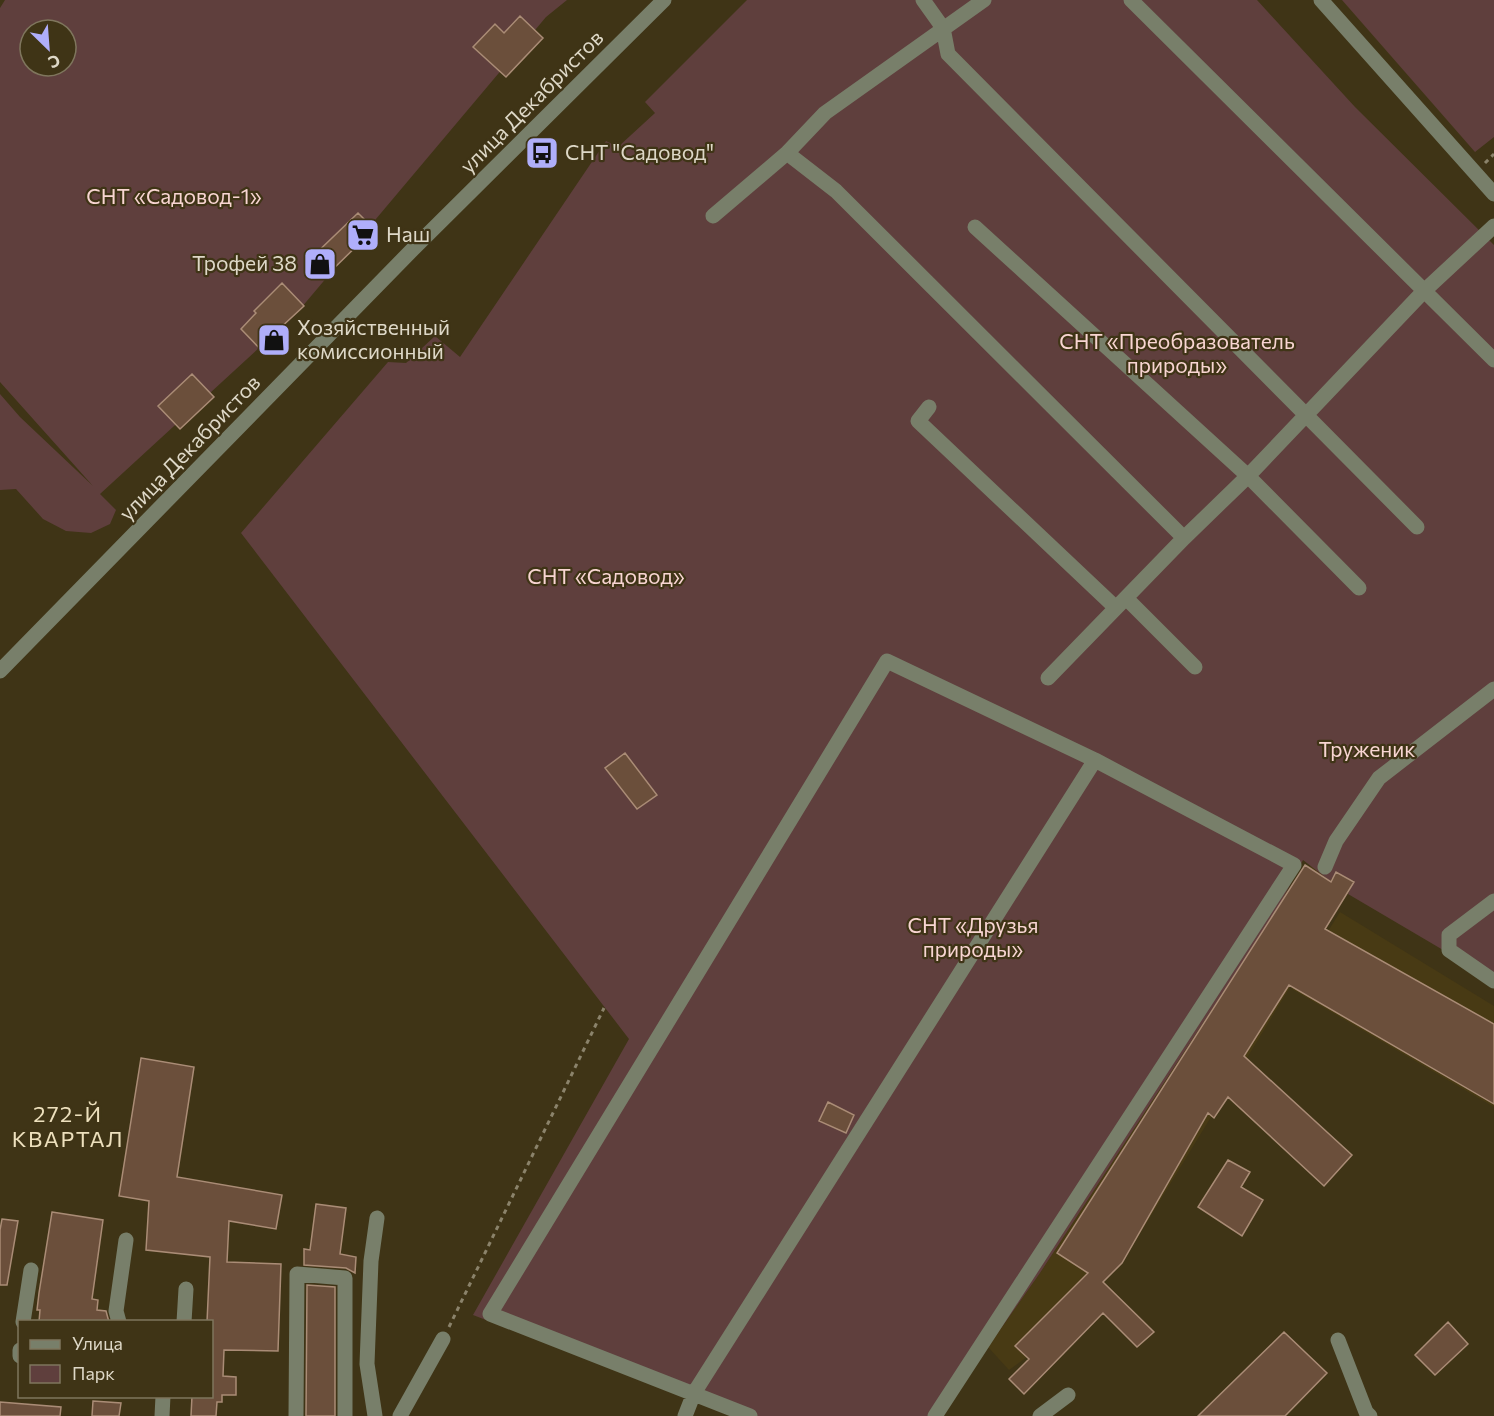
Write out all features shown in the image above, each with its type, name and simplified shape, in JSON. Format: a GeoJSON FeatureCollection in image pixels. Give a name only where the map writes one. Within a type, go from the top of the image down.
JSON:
{"type":"FeatureCollection","features":[{"type":"Feature","properties":{"kind":"street","name":"улица Декабристов"},"geometry":{"type":"LineString","coordinates":[[0,671],[412,250],[664,0]]}},
{"type":"Feature","properties":{"kind":"street"},"geometry":{"type":"LineString","coordinates":[[923,0],[943,28],[948,54],[1417,527]]}},
{"type":"Feature","properties":{"kind":"street"},"geometry":{"type":"LineString","coordinates":[[713,216],[787,153],[825,113],[984,0]]}},
{"type":"Feature","properties":{"kind":"street"},"geometry":{"type":"LineString","coordinates":[[1131,0],[1494,360]]}},
{"type":"Feature","properties":{"kind":"street"},"geometry":{"type":"LineString","coordinates":[[1321,0],[1494,194]]}},
{"type":"Feature","properties":{"kind":"street"},"geometry":{"type":"LineString","coordinates":[[787,153],[836,191],[1184,538]]}},
{"type":"Feature","properties":{"kind":"street"},"geometry":{"type":"LineString","coordinates":[[1048,678],[1184,538],[1248,476],[1423,292],[1494,226]]}},
{"type":"Feature","properties":{"kind":"street"},"geometry":{"type":"LineString","coordinates":[[975,227],[1248,476],[1359,588]]}},
{"type":"Feature","properties":{"kind":"street"},"geometry":{"type":"LineString","coordinates":[[929,406],[918,421],[1195,667]]}},
{"type":"Feature","properties":{"kind":"street"},"geometry":{"type":"LineString","coordinates":[[750,1416],[694,1392],[490,1314],[887,661],[1095,760],[1294,865],[935,1416]]}},
{"type":"Feature","properties":{"kind":"street"},"geometry":{"type":"LineString","coordinates":[[1325,867],[1336,841],[1378,778],[1494,688]]}},
{"type":"Feature","properties":{"kind":"street"},"geometry":{"type":"LineString","coordinates":[[685,1416],[694,1392],[1095,760]]}},
{"type":"Feature","properties":{"kind":"street"},"geometry":{"type":"LineString","coordinates":[[1494,901],[1449,935],[1449,950],[1494,981]]}},
{"type":"Feature","properties":{"kind":"street"},"geometry":{"type":"LineString","coordinates":[[375,1416],[367,1364],[371,1261],[377,1218]]}},
{"type":"Feature","properties":{"kind":"street"},"geometry":{"type":"LineString","coordinates":[[118,1320],[116,1311],[126,1240]]}},
{"type":"Feature","properties":{"kind":"street"},"geometry":{"type":"LineString","coordinates":[[23,1320],[31,1270]]}},
{"type":"Feature","properties":{"kind":"street"},"geometry":{"type":"LineString","coordinates":[[296,1416],[297,1274],[345,1278],[345,1416]]}},
{"type":"Feature","properties":{"kind":"street"},"geometry":{"type":"LineString","coordinates":[[184,1320],[186,1288]]}},
{"type":"Feature","properties":{"kind":"street"},"geometry":{"type":"LineString","coordinates":[[400,1416],[443,1339]]}},
{"type":"Feature","properties":{"kind":"street"},"geometry":{"type":"LineString","coordinates":[[1338,1340],[1366,1412],[1370,1416]]}},
{"type":"Feature","properties":{"kind":"street"},"geometry":{"type":"LineString","coordinates":[[370,1381],[370,1416]]}},
{"type":"Feature","properties":{"kind":"street"},"geometry":{"type":"LineString","coordinates":[[1040,1416],[1068,1395]]}},
{"type":"Feature","properties":{"kind":"street"},"geometry":{"type":"LineString","coordinates":[[162,1416],[163,1398]]}},
{"type":"Feature","properties":{"kind":"path"},"geometry":{"type":"LineString","coordinates":[[443,1339],[604,1008]]}},
{"type":"Feature","properties":{"kind":"shaded area"},"geometry":{"type":"Polygon","coordinates":[[[1305,865],[1336,872],[1354,882],[1122,1263],[1027,1357],[1009,1370],[988,1347],[1040,1273],[1305,865]]]}},
{"type":"Feature","properties":{"kind":"shaded area"},"geometry":{"type":"Polygon","coordinates":[[[1340,912],[1494,1006],[1494,1107],[1292,989],[1340,912]]]}},
{"type":"Feature","properties":{"kind":"green space","name":"СНТ «Садовод-1»"},"geometry":{"type":"Polygon","coordinates":[[[5,0],[567,0],[546,17],[296,314],[100,494],[116,510],[110,524],[91,533],[66,531],[43,519],[16,489],[0,490],[0,394],[20,417],[93,486],[0,382],[0,8],[5,0]]]}},
{"type":"Feature","properties":{"kind":"green space"},"geometry":{"type":"Polygon","coordinates":[[[747,0],[1257,0],[1355,107],[1494,245],[1494,980],[1348,894],[1354,881],[1337,873],[1330,881],[1303,860],[1278,908],[1040,1273],[939,1416],[737,1416],[473,1315],[629,1039],[241,533],[388,362],[406,363],[435,336],[460,357],[606,141],[618,147],[655,113],[645,102],[747,0]]]}},
{"type":"Feature","properties":{"kind":"green space"},"geometry":{"type":"Polygon","coordinates":[[[1342,0],[1494,0],[1494,137],[1475,152],[1342,0]]]}},
{"type":"Feature","properties":{"kind":"building"},"geometry":{"type":"Polygon","coordinates":[[[520,16],[543,38],[506,77],[473,47],[495,24],[504,33],[520,16]]]}},
{"type":"Feature","properties":{"kind":"building"},"geometry":{"type":"Polygon","coordinates":[[[358,213],[374,229],[323,279],[307,262],[358,213]]]}},
{"type":"Feature","properties":{"kind":"building"},"geometry":{"type":"Polygon","coordinates":[[[282,283],[304,306],[278,330],[281,333],[263,352],[241,329],[256,313],[254,311],[282,283]]]}},
{"type":"Feature","properties":{"kind":"building"},"geometry":{"type":"Polygon","coordinates":[[[192,374],[214,397],[180,429],[158,406],[192,374]]]}},
{"type":"Feature","properties":{"kind":"building"},"geometry":{"type":"Polygon","coordinates":[[[625,753],[657,795],[637,809],[605,768],[625,753]]]}},
{"type":"Feature","properties":{"kind":"building"},"geometry":{"type":"Polygon","coordinates":[[[1305,865],[1331,882],[1336,872],[1354,882],[1325,929],[1494,1024],[1494,1104],[1289,985],[1244,1056],[1352,1155],[1324,1186],[1228,1097],[1214,1118],[1208,1113],[1122,1263],[1103,1282],[1154,1332],[1137,1347],[1103,1313],[1024,1394],[1009,1379],[1029,1359],[1015,1346],[1088,1273],[1057,1253],[1305,865]]]}},
{"type":"Feature","properties":{"kind":"building"},"geometry":{"type":"Polygon","coordinates":[[[141,1058],[194,1067],[177,1177],[282,1195],[276,1229],[229,1221],[227,1262],[281,1264],[278,1351],[224,1350],[223,1376],[236,1377],[236,1395],[222,1395],[222,1402],[217,1402],[216,1416],[191,1416],[192,1398],[213,1398],[213,1320],[207,1320],[210,1257],[146,1250],[149,1201],[119,1196],[141,1058]]]}},
{"type":"Feature","properties":{"kind":"building"},"geometry":{"type":"Polygon","coordinates":[[[828,1102],[854,1115],[846,1133],[819,1121],[828,1102]]]}},
{"type":"Feature","properties":{"kind":"building"},"geometry":{"type":"Polygon","coordinates":[[[1228,1160],[1250,1172],[1241,1187],[1263,1200],[1242,1236],[1198,1207],[1228,1160]]]}},
{"type":"Feature","properties":{"kind":"building"},"geometry":{"type":"Polygon","coordinates":[[[316,1204],[346,1208],[340,1254],[356,1257],[355,1273],[346,1268],[304,1265],[304,1249],[310,1250],[316,1204]]]}},
{"type":"Feature","properties":{"kind":"building"},"geometry":{"type":"Polygon","coordinates":[[[52,1212],[103,1220],[92,1299],[98,1300],[97,1310],[106,1311],[108,1320],[39,1320],[40,1310],[37,1310],[52,1212]]]}},
{"type":"Feature","properties":{"kind":"building"},"geometry":{"type":"Polygon","coordinates":[[[2,1219],[18,1221],[7,1285],[0,1285],[2,1219]]]}},
{"type":"Feature","properties":{"kind":"building"},"geometry":{"type":"Polygon","coordinates":[[[307,1285],[335,1287],[335,1416],[306,1416],[307,1285]]]}},
{"type":"Feature","properties":{"kind":"building"},"geometry":{"type":"Polygon","coordinates":[[[1448,1322],[1468,1344],[1435,1375],[1415,1355],[1448,1322]]]}},
{"type":"Feature","properties":{"kind":"building"},"geometry":{"type":"Polygon","coordinates":[[[1284,1332],[1327,1373],[1285,1416],[1198,1416],[1284,1332]]]}},
{"type":"Feature","properties":{"kind":"building"},"geometry":{"type":"Polygon","coordinates":[[[93,1401],[121,1403],[119,1416],[92,1416],[93,1401]]]}},
{"type":"Feature","properties":{"kind":"building"},"geometry":{"type":"Polygon","coordinates":[[[0,1402],[61,1407],[60,1416],[0,1416],[0,1402]]]}},
{"type":"Feature","properties":{"kind":"place","name":"СНТ \"Садовод\""},"geometry":{"type":"Point","coordinates":[542,153]}},
{"type":"Feature","properties":{"kind":"place","name":"Наш"},"geometry":{"type":"Point","coordinates":[363,235]}},
{"type":"Feature","properties":{"kind":"place","name":"Трофей 38"},"geometry":{"type":"Point","coordinates":[320,264]}},
{"type":"Feature","properties":{"kind":"place","name":"Хозяйственный комиссионный"},"geometry":{"type":"Point","coordinates":[274,340]}},
{"type":"Feature","properties":{"kind":"district","name":"272-Й КВАРТАЛ"},"geometry":{"type":"Point","coordinates":[68,1126]}},
{"type":"Feature","properties":{"kind":"park label","name":"СНТ «Преобразователь природы»"},"geometry":{"type":"Point","coordinates":[1177,354]}},
{"type":"Feature","properties":{"kind":"park label","name":"СНТ «Садовод»"},"geometry":{"type":"Point","coordinates":[606,577]}},
{"type":"Feature","properties":{"kind":"park label","name":"Труженик"},"geometry":{"type":"Point","coordinates":[1367,750]}},
{"type":"Feature","properties":{"kind":"park label","name":"СНТ «Друзья природы»"},"geometry":{"type":"Point","coordinates":[973,938]}}]}
